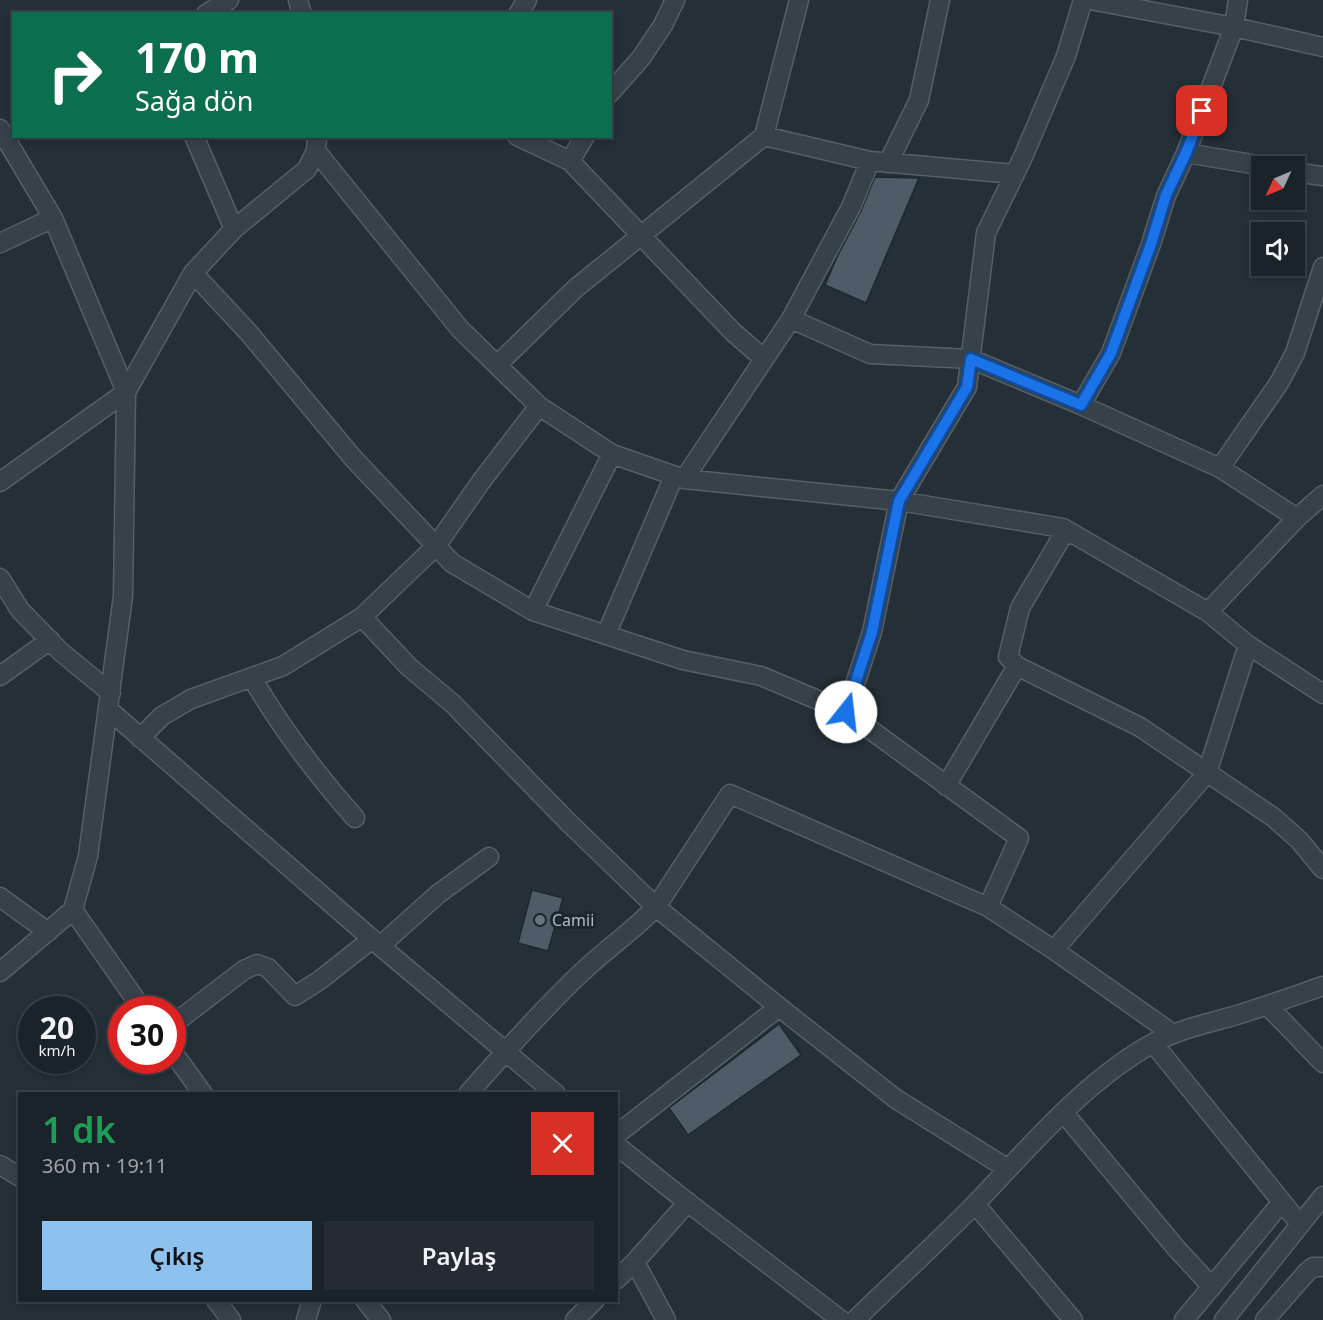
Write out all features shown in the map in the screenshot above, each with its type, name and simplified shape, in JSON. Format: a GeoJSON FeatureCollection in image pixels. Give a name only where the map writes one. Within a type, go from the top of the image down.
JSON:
{"type":"FeatureCollection","features":[{"type":"Feature","properties":{"kind":"street"},"geometry":{"type":"LineString","coordinates":[[209,12],[229,0]]}},
{"type":"Feature","properties":{"kind":"street"},"geometry":{"type":"LineString","coordinates":[[612,91],[641,58],[663,25],[675,0]]}},
{"type":"Feature","properties":{"kind":"street"},"geometry":{"type":"LineString","coordinates":[[497,364],[576,288],[765,136],[799,0]]}},
{"type":"Feature","properties":{"kind":"street"},"geometry":{"type":"LineString","coordinates":[[606,635],[679,478],[790,319],[851,207],[919,100],[940,0]]}},
{"type":"Feature","properties":{"kind":"street"},"geometry":{"type":"LineString","coordinates":[[846,712],[872,632],[899,501],[967,387],[986,233],[1015,174],[1066,56],[1083,0]]}},
{"type":"Feature","properties":{"kind":"street"},"geometry":{"type":"LineString","coordinates":[[1090,0],[1234,27],[1323,47]]}},
{"type":"Feature","properties":{"kind":"street"},"geometry":{"type":"LineString","coordinates":[[1081,405],[1111,353],[1151,244],[1166,195],[1186,153],[1234,27],[1238,0]]}},
{"type":"Feature","properties":{"kind":"street"},"geometry":{"type":"LineString","coordinates":[[0,972],[73,910],[88,856],[123,596],[126,392],[53,218],[5,130]]}},
{"type":"Feature","properties":{"kind":"street"},"geometry":{"type":"LineString","coordinates":[[765,136],[879,162],[1015,174]]}},
{"type":"Feature","properties":{"kind":"street"},"geometry":{"type":"LineString","coordinates":[[195,138],[234,229]]}},
{"type":"Feature","properties":{"kind":"street"},"geometry":{"type":"LineString","coordinates":[[522,138],[570,161],[733,332],[764,359]]}},
{"type":"Feature","properties":{"kind":"street"},"geometry":{"type":"LineString","coordinates":[[570,161],[584,138]]}},
{"type":"Feature","properties":{"kind":"street"},"geometry":{"type":"LineString","coordinates":[[0,482],[126,392],[193,273],[234,229],[307,169],[317,144]]}},
{"type":"Feature","properties":{"kind":"street"},"geometry":{"type":"LineString","coordinates":[[317,144],[460,328],[539,406],[612,454],[679,478],[899,501],[1066,530],[1208,612],[1248,645],[1323,694]]}},
{"type":"Feature","properties":{"kind":"street"},"geometry":{"type":"LineString","coordinates":[[1186,153],[1251,164]]}},
{"type":"Feature","properties":{"kind":"street"},"geometry":{"type":"LineString","coordinates":[[1305,174],[1323,176]]}},
{"type":"Feature","properties":{"kind":"street"},"geometry":{"type":"LineString","coordinates":[[0,243],[53,218]]}},
{"type":"Feature","properties":{"kind":"street"},"geometry":{"type":"LineString","coordinates":[[1220,468],[1279,383],[1295,353],[1323,267]]}},
{"type":"Feature","properties":{"kind":"street"},"geometry":{"type":"LineString","coordinates":[[193,273],[256,341],[353,458],[452,563],[534,611],[683,660],[761,676],[846,712],[1019,838],[988,907]]}},
{"type":"Feature","properties":{"kind":"street"},"geometry":{"type":"LineString","coordinates":[[790,319],[870,354],[971,359],[1081,405],[1220,468],[1297,518]]}},
{"type":"Feature","properties":{"kind":"street"},"geometry":{"type":"LineString","coordinates":[[140,738],[162,716],[191,699],[283,666],[362,617],[436,546],[480,483],[539,406]]}},
{"type":"Feature","properties":{"kind":"street"},"geometry":{"type":"LineString","coordinates":[[534,611],[612,454]]}},
{"type":"Feature","properties":{"kind":"street"},"geometry":{"type":"LineString","coordinates":[[1208,612],[1297,518],[1323,495]]}},
{"type":"Feature","properties":{"kind":"street"},"geometry":{"type":"LineString","coordinates":[[1066,530],[1020,608],[1008,657],[1017,666],[1140,727],[1273,817],[1299,840],[1323,869]]}},
{"type":"Feature","properties":{"kind":"street"},"geometry":{"type":"LineString","coordinates":[[0,578],[20,610],[110,701],[140,738],[554,1092]]}},
{"type":"Feature","properties":{"kind":"street"},"geometry":{"type":"LineString","coordinates":[[362,617],[409,667],[452,703],[656,908],[896,1099],[1008,1168]]}},
{"type":"Feature","properties":{"kind":"street"},"geometry":{"type":"LineString","coordinates":[[0,676],[50,640]]}},
{"type":"Feature","properties":{"kind":"street"},"geometry":{"type":"LineString","coordinates":[[1054,950],[1207,773],[1248,645]]}},
{"type":"Feature","properties":{"kind":"street"},"geometry":{"type":"LineString","coordinates":[[946,786],[1017,666]]}},
{"type":"Feature","properties":{"kind":"street"},"geometry":{"type":"LineString","coordinates":[[252,678],[293,744],[355,818]]}},
{"type":"Feature","properties":{"kind":"street"},"geometry":{"type":"LineString","coordinates":[[470,1092],[506,1050],[582,972],[656,908],[730,794],[988,907],[1054,950],[1173,1034]]}},
{"type":"Feature","properties":{"kind":"street"},"geometry":{"type":"LineString","coordinates":[[186,1014],[244,970],[257,964],[268,968],[295,996],[376,942],[489,857]]}},
{"type":"Feature","properties":{"kind":"street"},"geometry":{"type":"LineString","coordinates":[[0,897],[48,933]]}},
{"type":"Feature","properties":{"kind":"street"},"geometry":{"type":"LineString","coordinates":[[73,910],[133,996]]}},
{"type":"Feature","properties":{"kind":"street"},"geometry":{"type":"LineString","coordinates":[[855,1320],[975,1204],[1063,1112],[1114,1069],[1153,1043],[1173,1034],[1268,1006],[1323,986]]}},
{"type":"Feature","properties":{"kind":"street"},"geometry":{"type":"LineString","coordinates":[[1268,1006],[1323,1063]]}},
{"type":"Feature","properties":{"kind":"street"},"geometry":{"type":"LineString","coordinates":[[618,1133],[779,1007]]}},
{"type":"Feature","properties":{"kind":"street"},"geometry":{"type":"LineString","coordinates":[[1153,1043],[1300,1224]]}},
{"type":"Feature","properties":{"kind":"street"},"geometry":{"type":"LineString","coordinates":[[186,1070],[202,1092]]}},
{"type":"Feature","properties":{"kind":"street"},"geometry":{"type":"LineString","coordinates":[[1063,1112],[1176,1248],[1212,1287]]}},
{"type":"Feature","properties":{"kind":"street"},"geometry":{"type":"LineString","coordinates":[[618,1147],[841,1320]]}},
{"type":"Feature","properties":{"kind":"street"},"geometry":{"type":"LineString","coordinates":[[0,1165],[18,1176]]}},
{"type":"Feature","properties":{"kind":"street"},"geometry":{"type":"LineString","coordinates":[[1224,1320],[1323,1196]]}},
{"type":"Feature","properties":{"kind":"street"},"geometry":{"type":"LineString","coordinates":[[618,1278],[688,1202]]}},
{"type":"Feature","properties":{"kind":"street"},"geometry":{"type":"LineString","coordinates":[[1184,1320],[1282,1202]]}},
{"type":"Feature","properties":{"kind":"street"},"geometry":{"type":"LineString","coordinates":[[975,1204],[1073,1320]]}},
{"type":"Feature","properties":{"kind":"street"},"geometry":{"type":"LineString","coordinates":[[635,1262],[666,1320]]}},
{"type":"Feature","properties":{"kind":"street"},"geometry":{"type":"LineString","coordinates":[[1265,1320],[1307,1272],[1313,1267],[1323,1267]]}},
{"type":"Feature","properties":{"kind":"street"},"geometry":{"type":"LineString","coordinates":[[218,1302],[231,1320]]}},
{"type":"Feature","properties":{"kind":"street"},"geometry":{"type":"LineString","coordinates":[[306,1320],[311,1302]]}},
{"type":"Feature","properties":{"kind":"street"},"geometry":{"type":"LineString","coordinates":[[367,1302],[381,1320]]}},
{"type":"Feature","properties":{"kind":"street"},"geometry":{"type":"LineString","coordinates":[[575,1320],[594,1302]]}},
{"type":"Feature","properties":{"kind":"building"},"geometry":{"type":"Polygon","coordinates":[[[875,177],[919,178],[866,303],[825,285],[875,177]]]}},
{"type":"Feature","properties":{"kind":"building","name":"Camii"},"geometry":{"type":"Polygon","coordinates":[[[532,890],[563,898],[548,951],[518,943],[532,890]]]}},
{"type":"Feature","properties":{"kind":"building"},"geometry":{"type":"Polygon","coordinates":[[[779,1024],[801,1055],[688,1135],[669,1108],[779,1024]]]}},
{"type":"Feature","properties":{"kind":"place","name":"Camii"},"geometry":{"type":"Point","coordinates":[540,920]}},
{"type":"Feature","properties":{"kind":"route"},"geometry":{"type":"LineString","coordinates":[[846,712],[872,632],[899,501],[967,387],[971,359],[1081,405],[1111,353],[1151,244],[1166,195],[1186,153],[1202,111]]}}]}
